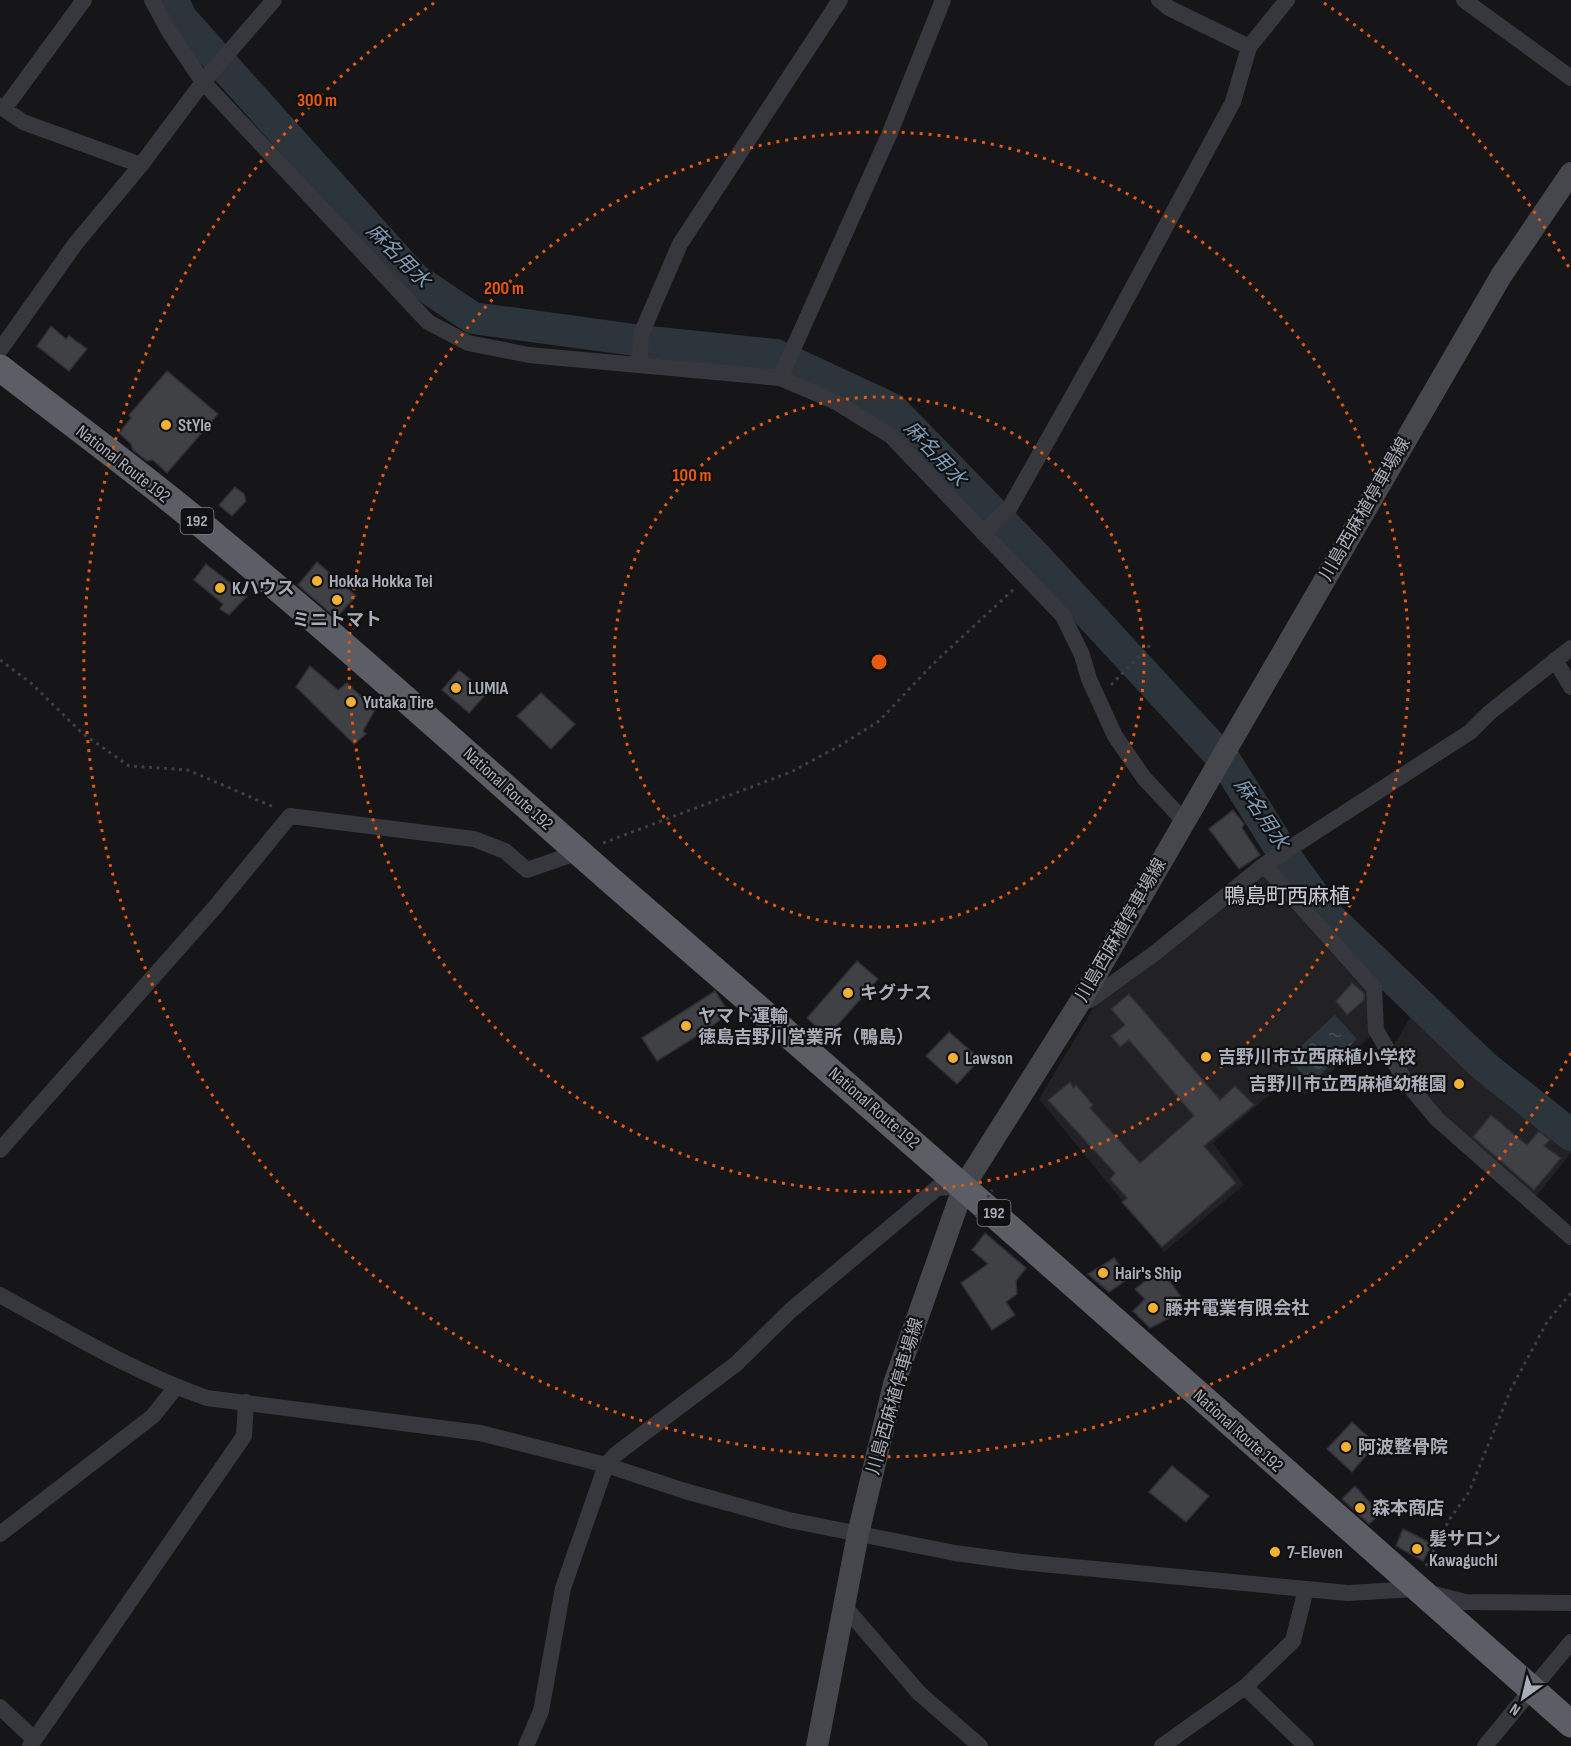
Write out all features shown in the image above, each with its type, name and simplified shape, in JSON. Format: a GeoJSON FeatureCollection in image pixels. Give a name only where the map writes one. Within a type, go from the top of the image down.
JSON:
{"type":"FeatureCollection","features":[{"type":"Feature","properties":{"kind":"highway","name":"National Route 192"},"geometry":{"type":"LineString","coordinates":[[0,368],[209,530],[389,682],[579,852],[964,1186],[1415,1589],[1571,1724]]}},
{"type":"Feature","properties":{"kind":"main road","name":"川島西麻植停車場線"},"geometry":{"type":"LineString","coordinates":[[816,1746],[858,1534],[894,1384],[964,1186],[1080,1002],[1232,736],[1501,276],[1571,173]]}},
{"type":"Feature","properties":{"kind":"street"},"geometry":{"type":"LineString","coordinates":[[84,0],[2,107],[23,122],[141,165]]}},
{"type":"Feature","properties":{"kind":"street"},"geometry":{"type":"LineString","coordinates":[[152,0],[170,33],[203,82],[428,322],[468,343],[529,355],[639,361],[780,378],[837,402],[891,436],[1063,616],[1115,736],[1144,778],[1184,821]]}},
{"type":"Feature","properties":{"kind":"street"},"geometry":{"type":"LineString","coordinates":[[0,350],[76,243],[141,165],[203,82],[274,0]]}},
{"type":"Feature","properties":{"kind":"street"},"geometry":{"type":"LineString","coordinates":[[639,361],[642,332],[680,244],[840,0]]}},
{"type":"Feature","properties":{"kind":"street"},"geometry":{"type":"LineString","coordinates":[[780,378],[889,135],[943,0]]}},
{"type":"Feature","properties":{"kind":"street"},"geometry":{"type":"LineString","coordinates":[[1160,0],[1169,8],[1249,47]]}},
{"type":"Feature","properties":{"kind":"street"},"geometry":{"type":"LineString","coordinates":[[983,533],[1010,507],[1233,102],[1249,47],[1287,0]]}},
{"type":"Feature","properties":{"kind":"street"},"geometry":{"type":"LineString","coordinates":[[1464,0],[1571,78]]}},
{"type":"Feature","properties":{"kind":"street"},"geometry":{"type":"LineString","coordinates":[[1080,1002],[1090,1000],[1155,953],[1267,864],[1470,732],[1489,713],[1571,648]]}},
{"type":"Feature","properties":{"kind":"street"},"geometry":{"type":"LineString","coordinates":[[1555,660],[1571,687]]}},
{"type":"Feature","properties":{"kind":"street"},"geometry":{"type":"LineString","coordinates":[[0,1150],[216,906],[290,816],[474,839],[505,851],[527,870],[579,852]]}},
{"type":"Feature","properties":{"kind":"street"},"geometry":{"type":"LineString","coordinates":[[1267,864],[1374,988],[1376,1030],[1406,1082],[1437,1119],[1571,1237]]}},
{"type":"Feature","properties":{"kind":"street"},"geometry":{"type":"LineString","coordinates":[[526,1746],[542,1711],[563,1587],[606,1465],[615,1455],[735,1364],[790,1311],[937,1188],[964,1186]]}},
{"type":"Feature","properties":{"kind":"street"},"geometry":{"type":"LineString","coordinates":[[0,1295],[87,1343],[176,1387],[207,1398],[480,1433],[606,1465],[685,1491],[789,1520],[858,1534],[1021,1562],[1348,1593],[1415,1589],[1465,1602],[1571,1603]]}},
{"type":"Feature","properties":{"kind":"street"},"geometry":{"type":"LineString","coordinates":[[0,1534],[153,1416],[176,1387]]}},
{"type":"Feature","properties":{"kind":"street"},"geometry":{"type":"LineString","coordinates":[[0,1707],[32,1742],[244,1436],[246,1402]]}},
{"type":"Feature","properties":{"kind":"street"},"geometry":{"type":"LineString","coordinates":[[1167,1745],[1245,1687],[1293,1641],[1306,1589]]}},
{"type":"Feature","properties":{"kind":"street"},"geometry":{"type":"LineString","coordinates":[[844,1606],[919,1693],[980,1746]]}},
{"type":"Feature","properties":{"kind":"street"},"geometry":{"type":"LineString","coordinates":[[1485,1746],[1571,1642]]}},
{"type":"Feature","properties":{"kind":"street"},"geometry":{"type":"LineString","coordinates":[[1245,1687],[1306,1746]]}},
{"type":"Feature","properties":{"kind":"path"},"geometry":{"type":"LineString","coordinates":[[579,852],[791,771],[841,745],[879,721],[934,663],[1027,577]]}},
{"type":"Feature","properties":{"kind":"path"},"geometry":{"type":"LineString","coordinates":[[1120,674],[1152,643]]}},
{"type":"Feature","properties":{"kind":"path"},"geometry":{"type":"LineString","coordinates":[[0,660],[30,683],[82,734],[129,766],[188,770],[240,790],[290,816]]}},
{"type":"Feature","properties":{"kind":"path"},"geometry":{"type":"LineString","coordinates":[[976,1217],[992,1190]]}},
{"type":"Feature","properties":{"kind":"path"},"geometry":{"type":"LineString","coordinates":[[1415,1589],[1449,1520],[1469,1492],[1511,1389],[1547,1322],[1571,1293]]}},
{"type":"Feature","properties":{"kind":"shaded area","name":"吉野川市立西麻植小学校"},"geometry":{"type":"Polygon","coordinates":[[[1261,874],[1371,997],[1372,1035],[1305,1095],[1289,1078],[1213,1143],[1244,1185],[1164,1252],[1039,1099],[1094,1007],[1261,874]]]}},
{"type":"Feature","properties":{"kind":"shaded area","name":"吉野川市立西麻植幼稚園"},"geometry":{"type":"Polygon","coordinates":[[[1414,1011],[1571,1147],[1571,1153],[1534,1199],[1447,1121],[1392,1048],[1414,1011]]]}},
{"type":"Feature","properties":{"kind":"water"},"geometry":{"type":"Polygon","coordinates":[[[1335,1015],[1357,1039],[1311,1084],[1288,1058],[1335,1015]]]}},
{"type":"Feature","properties":{"kind":"building"},"geometry":{"type":"Polygon","coordinates":[[[51,326],[66,339],[69,336],[87,349],[69,371],[37,346],[51,326]]]}},
{"type":"Feature","properties":{"kind":"building","name":"StYle"},"geometry":{"type":"Polygon","coordinates":[[[167,371],[218,414],[167,473],[153,460],[147,461],[133,450],[131,444],[119,433],[131,418],[129,415],[167,371]]]}},
{"type":"Feature","properties":{"kind":"building"},"geometry":{"type":"Polygon","coordinates":[[[235,487],[244,494],[246,501],[232,516],[219,505],[235,487]]]}},
{"type":"Feature","properties":{"kind":"building"},"geometry":{"type":"Polygon","coordinates":[[[317,562],[356,596],[336,618],[298,585],[317,562]]]}},
{"type":"Feature","properties":{"kind":"building","name":"Kハウス"},"geometry":{"type":"Polygon","coordinates":[[[206,564],[247,596],[229,615],[220,609],[223,604],[194,580],[206,564]]]}},
{"type":"Feature","properties":{"kind":"building"},"geometry":{"type":"Polygon","coordinates":[[[310,666],[338,690],[347,683],[375,710],[363,731],[366,734],[354,744],[296,687],[310,666]]]}},
{"type":"Feature","properties":{"kind":"building"},"geometry":{"type":"Polygon","coordinates":[[[459,670],[487,693],[469,713],[442,690],[459,670]]]}},
{"type":"Feature","properties":{"kind":"building"},"geometry":{"type":"Polygon","coordinates":[[[541,693],[575,724],[551,749],[517,716],[541,693]]]}},
{"type":"Feature","properties":{"kind":"building"},"geometry":{"type":"Polygon","coordinates":[[[1233,810],[1244,824],[1242,828],[1260,855],[1239,869],[1209,829],[1233,810]]]}},
{"type":"Feature","properties":{"kind":"building"},"geometry":{"type":"Polygon","coordinates":[[[857,961],[878,979],[827,1037],[807,1018],[857,961]]]}},
{"type":"Feature","properties":{"kind":"building"},"geometry":{"type":"Polygon","coordinates":[[[1352,983],[1364,993],[1364,1000],[1347,1015],[1336,1001],[1352,983]]]}},
{"type":"Feature","properties":{"kind":"building"},"geometry":{"type":"Polygon","coordinates":[[[715,991],[729,1013],[657,1061],[642,1038],[715,991]]]}},
{"type":"Feature","properties":{"kind":"building"},"geometry":{"type":"Polygon","coordinates":[[[1129,994],[1220,1100],[1235,1086],[1254,1105],[1204,1146],[1236,1183],[1162,1247],[1122,1202],[1127,1198],[1110,1179],[1115,1173],[1048,1100],[1070,1082],[1073,1088],[1076,1085],[1093,1105],[1090,1108],[1140,1163],[1194,1116],[1129,1040],[1120,1047],[1111,1036],[1125,1025],[1111,1009],[1129,994]]]}},
{"type":"Feature","properties":{"kind":"building","name":"Lawson"},"geometry":{"type":"Polygon","coordinates":[[[949,1032],[980,1059],[957,1084],[926,1056],[949,1032]]]}},
{"type":"Feature","properties":{"kind":"building"},"geometry":{"type":"Polygon","coordinates":[[[1491,1115],[1527,1145],[1539,1131],[1550,1140],[1544,1146],[1561,1158],[1534,1190],[1473,1137],[1491,1115]]]}},
{"type":"Feature","properties":{"kind":"building"},"geometry":{"type":"Polygon","coordinates":[[[985,1233],[1026,1268],[1016,1281],[1017,1294],[1006,1302],[1015,1315],[992,1330],[961,1283],[988,1264],[972,1250],[985,1233]]]}},
{"type":"Feature","properties":{"kind":"building"},"geometry":{"type":"Polygon","coordinates":[[[1114,1258],[1129,1278],[1109,1292],[1088,1274],[1114,1258]]]}},
{"type":"Feature","properties":{"kind":"building"},"geometry":{"type":"Polygon","coordinates":[[[1161,1269],[1189,1308],[1150,1328],[1133,1311],[1145,1299],[1135,1289],[1161,1269]]]}},
{"type":"Feature","properties":{"kind":"building"},"geometry":{"type":"Polygon","coordinates":[[[1352,1422],[1376,1444],[1352,1472],[1327,1449],[1352,1422]]]}},
{"type":"Feature","properties":{"kind":"building"},"geometry":{"type":"Polygon","coordinates":[[[1172,1466],[1209,1496],[1186,1522],[1149,1492],[1172,1466]]]}},
{"type":"Feature","properties":{"kind":"building"},"geometry":{"type":"Polygon","coordinates":[[[1355,1486],[1380,1514],[1369,1524],[1342,1499],[1355,1486]]]}},
{"type":"Feature","properties":{"kind":"building"},"geometry":{"type":"Polygon","coordinates":[[[1403,1529],[1432,1544],[1423,1561],[1396,1546],[1403,1529]]]}},
{"type":"Feature","properties":{"kind":"waterway","name":"麻名用水"},"geometry":{"type":"LineString","coordinates":[[173,0],[181,18],[415,279],[473,318],[649,342],[776,355],[892,409],[1040,561],[1226,762],[1283,853],[1329,917],[1484,1066],[1571,1135]]}},
{"type":"Feature","properties":{"kind":"place","name":"StYle"},"geometry":{"type":"Point","coordinates":[166,425]}},
{"type":"Feature","properties":{"kind":"place","name":"Hokka Hokka Tei"},"geometry":{"type":"Point","coordinates":[317,581]}},
{"type":"Feature","properties":{"kind":"place","name":"Kハウス"},"geometry":{"type":"Point","coordinates":[220,588]}},
{"type":"Feature","properties":{"kind":"place","name":"ミニトマト"},"geometry":{"type":"Point","coordinates":[337,600]}},
{"type":"Feature","properties":{"kind":"place","name":"LUMIA"},"geometry":{"type":"Point","coordinates":[456,688]}},
{"type":"Feature","properties":{"kind":"place","name":"Yutaka Tire"},"geometry":{"type":"Point","coordinates":[351,702]}},
{"type":"Feature","properties":{"kind":"place","name":"キグナス"},"geometry":{"type":"Point","coordinates":[848,993]}},
{"type":"Feature","properties":{"kind":"place","name":"ヤマト運輸 徳島吉野川営業所（鴨島）"},"geometry":{"type":"Point","coordinates":[686,1026]}},
{"type":"Feature","properties":{"kind":"place","name":"吉野川市立西麻植小学校"},"geometry":{"type":"Point","coordinates":[1206,1057]}},
{"type":"Feature","properties":{"kind":"place","name":"Lawson"},"geometry":{"type":"Point","coordinates":[953,1058]}},
{"type":"Feature","properties":{"kind":"place","name":"吉野川市立西麻植幼稚園"},"geometry":{"type":"Point","coordinates":[1459,1084]}},
{"type":"Feature","properties":{"kind":"place","name":"Hair's Ship"},"geometry":{"type":"Point","coordinates":[1103,1273]}},
{"type":"Feature","properties":{"kind":"place","name":"藤井電業有限会社"},"geometry":{"type":"Point","coordinates":[1153,1308]}},
{"type":"Feature","properties":{"kind":"place","name":"阿波整骨院"},"geometry":{"type":"Point","coordinates":[1346,1447]}},
{"type":"Feature","properties":{"kind":"place","name":"森本商店"},"geometry":{"type":"Point","coordinates":[1360,1508]}},
{"type":"Feature","properties":{"kind":"place","name":"髪サロン Kawaguchi"},"geometry":{"type":"Point","coordinates":[1417,1549]}},
{"type":"Feature","properties":{"kind":"place","name":"7-Eleven"},"geometry":{"type":"Point","coordinates":[1275,1552]}},
{"type":"Feature","properties":{"kind":"district","name":"鴨島町西麻植"},"geometry":{"type":"Point","coordinates":[1287,896]}}]}
